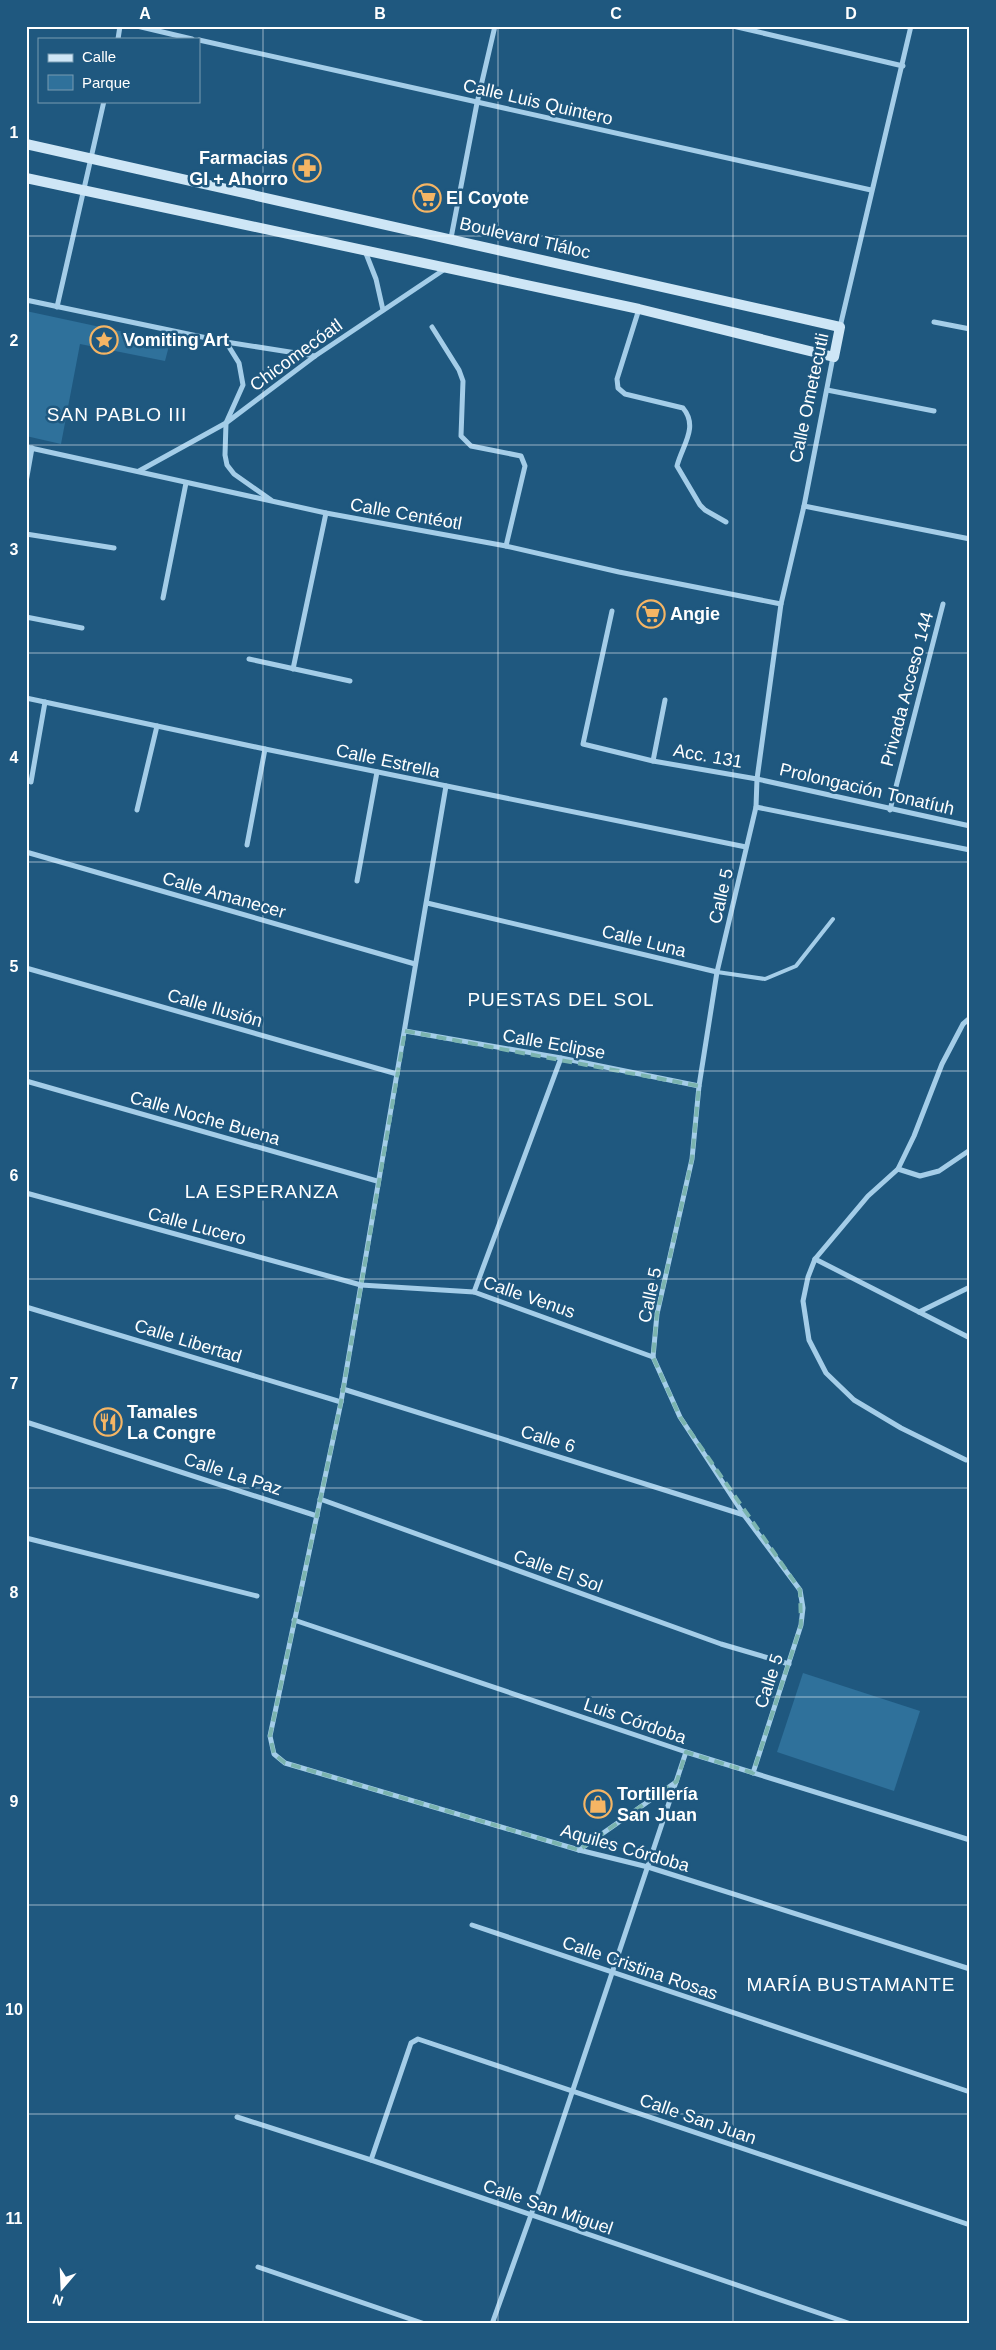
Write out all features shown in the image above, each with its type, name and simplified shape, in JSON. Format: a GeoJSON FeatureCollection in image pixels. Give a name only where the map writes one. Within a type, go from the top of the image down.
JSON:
{"type":"FeatureCollection","features":[{"type":"Feature","properties":{"kind":"street"},"geometry":{"type":"LineString","coordinates":[[137,26],[188,38]]}},
{"type":"Feature","properties":{"kind":"street"},"geometry":{"type":"LineString","coordinates":[[451,238],[477,103],[495,26]]}},
{"type":"Feature","properties":{"kind":"street"},"geometry":{"type":"LineString","coordinates":[[733,26],[902,66]]}},
{"type":"Feature","properties":{"kind":"street","name":"Calle Ometecutli"},"geometry":{"type":"LineString","coordinates":[[757,779],[781,604],[804,506],[840,327],[911,26]]}},
{"type":"Feature","properties":{"kind":"street","name":"Calle Luis Quintero"},"geometry":{"type":"LineString","coordinates":[[200,40],[871,190]]}},
{"type":"Feature","properties":{"kind":"street"},"geometry":{"type":"LineString","coordinates":[[57,307],[104,102]]}},
{"type":"Feature","properties":{"kind":"street","name":"Boulevard Tláloc"},"geometry":{"type":"LineString","coordinates":[[26,144],[451,238],[840,327]]}},
{"type":"Feature","properties":{"kind":"street"},"geometry":{"type":"LineString","coordinates":[[26,178],[639,309],[834,357]]}},
{"type":"Feature","properties":{"kind":"street"},"geometry":{"type":"LineString","coordinates":[[365,251],[376,279],[383,310]]}},
{"type":"Feature","properties":{"kind":"street","name":"Chicomecóatl"},"geometry":{"type":"LineString","coordinates":[[139,471],[226,423],[315,356],[446,268]]}},
{"type":"Feature","properties":{"kind":"street"},"geometry":{"type":"LineString","coordinates":[[26,300],[226,342],[315,356]]}},
{"type":"Feature","properties":{"kind":"street"},"geometry":{"type":"LineString","coordinates":[[639,309],[617,379],[618,388],[624,394],[683,408],[689,416],[690,425],[688,438],[678,466],[705,510],[726,522]]}},
{"type":"Feature","properties":{"kind":"street"},"geometry":{"type":"LineString","coordinates":[[934,322],[970,328]]}},
{"type":"Feature","properties":{"kind":"street"},"geometry":{"type":"LineString","coordinates":[[432,328],[459,370],[463,382],[461,436],[471,446],[521,456],[525,466],[506,546]]}},
{"type":"Feature","properties":{"kind":"street"},"geometry":{"type":"LineString","coordinates":[[226,342],[239,363],[242,385],[226,423],[225,455],[227,465],[234,474],[273,501]]}},
{"type":"Feature","properties":{"kind":"street"},"geometry":{"type":"LineString","coordinates":[[827,390],[934,411]]}},
{"type":"Feature","properties":{"kind":"street"},"geometry":{"type":"LineString","coordinates":[[26,482],[29,447]]}},
{"type":"Feature","properties":{"kind":"street","name":"Calle Centéotl"},"geometry":{"type":"LineString","coordinates":[[29,447],[326,513],[506,546],[618,572],[781,604]]}},
{"type":"Feature","properties":{"kind":"street"},"geometry":{"type":"LineString","coordinates":[[163,598],[186,483]]}},
{"type":"Feature","properties":{"kind":"street"},"geometry":{"type":"LineString","coordinates":[[804,506],[970,538]]}},
{"type":"Feature","properties":{"kind":"street"},"geometry":{"type":"LineString","coordinates":[[293,669],[326,513]]}},
{"type":"Feature","properties":{"kind":"street"},"geometry":{"type":"LineString","coordinates":[[26,534],[114,548]]}},
{"type":"Feature","properties":{"kind":"street","name":"Privada Acceso 144"},"geometry":{"type":"LineString","coordinates":[[890,810],[943,604]]}},
{"type":"Feature","properties":{"kind":"street","name":"Acc. 131"},"geometry":{"type":"LineString","coordinates":[[612,611],[583,744],[653,761],[757,779]]}},
{"type":"Feature","properties":{"kind":"street"},"geometry":{"type":"LineString","coordinates":[[26,617],[82,628]]}},
{"type":"Feature","properties":{"kind":"street"},"geometry":{"type":"LineString","coordinates":[[249,659],[350,681]]}},
{"type":"Feature","properties":{"kind":"street","name":"Calle Estrella"},"geometry":{"type":"LineString","coordinates":[[26,698],[746,847]]}},
{"type":"Feature","properties":{"kind":"street"},"geometry":{"type":"LineString","coordinates":[[653,761],[665,700]]}},
{"type":"Feature","properties":{"kind":"street"},"geometry":{"type":"LineString","coordinates":[[31,782],[45,702]]}},
{"type":"Feature","properties":{"kind":"street"},"geometry":{"type":"LineString","coordinates":[[137,810],[157,726]]}},
{"type":"Feature","properties":{"kind":"street"},"geometry":{"type":"LineString","coordinates":[[246,844],[266,749]]}},
{"type":"Feature","properties":{"kind":"street"},"geometry":{"type":"LineString","coordinates":[[358,881],[377,772]]}},
{"type":"Feature","properties":{"kind":"street","name":"Prolongación Tonatíuh"},"geometry":{"type":"LineString","coordinates":[[757,779],[890,810],[970,826]]}},
{"type":"Feature","properties":{"kind":"street","name":"Calle 5"},"geometry":{"type":"LineString","coordinates":[[753,1773],[802,1625],[803,1608],[800,1590],[744,1515],[680,1417],[653,1357],[658,1314],[692,1159],[699,1086],[717,972],[756,807],[757,779]]}},
{"type":"Feature","properties":{"kind":"street"},"geometry":{"type":"LineString","coordinates":[[294,1620],[341,1402],[377,1181],[415,964],[428,903],[446,786]]}},
{"type":"Feature","properties":{"kind":"street"},"geometry":{"type":"LineString","coordinates":[[756,807],[970,850]]}},
{"type":"Feature","properties":{"kind":"street","name":"Calle Amanecer"},"geometry":{"type":"LineString","coordinates":[[26,852],[415,964]]}},
{"type":"Feature","properties":{"kind":"street","name":"Calle Luna"},"geometry":{"type":"LineString","coordinates":[[428,903],[717,972]]}},
{"type":"Feature","properties":{"kind":"street","name":"Calle Ilusión"},"geometry":{"type":"LineString","coordinates":[[26,968],[397,1074]]}},
{"type":"Feature","properties":{"kind":"street"},"geometry":{"type":"LineString","coordinates":[[966,1460],[901,1428],[854,1400],[826,1373],[809,1340],[803,1300],[808,1276],[815,1258],[868,1196],[898,1169],[914,1136],[942,1064],[963,1024],[970,1018]]}},
{"type":"Feature","properties":{"kind":"street","name":"Calle Eclipse"},"geometry":{"type":"LineString","coordinates":[[404,1031],[562,1058],[699,1086]]}},
{"type":"Feature","properties":{"kind":"street"},"geometry":{"type":"LineString","coordinates":[[474,1292],[562,1058]]}},
{"type":"Feature","properties":{"kind":"street","name":"Calle Noche Buena"},"geometry":{"type":"LineString","coordinates":[[26,1081],[377,1181]]}},
{"type":"Feature","properties":{"kind":"street"},"geometry":{"type":"LineString","coordinates":[[898,1169],[920,1176],[939,1171],[970,1150]]}},
{"type":"Feature","properties":{"kind":"street","name":"Calle Lucero"},"geometry":{"type":"LineString","coordinates":[[26,1193],[361,1285]]}},
{"type":"Feature","properties":{"kind":"street"},"geometry":{"type":"LineString","coordinates":[[815,1258],[970,1338]]}},
{"type":"Feature","properties":{"kind":"street","name":"Calle Venus"},"geometry":{"type":"LineString","coordinates":[[361,1285],[474,1292],[653,1357]]}},
{"type":"Feature","properties":{"kind":"street"},"geometry":{"type":"LineString","coordinates":[[919,1312],[970,1287]]}},
{"type":"Feature","properties":{"kind":"street","name":"Calle Libertad"},"geometry":{"type":"LineString","coordinates":[[26,1307],[341,1402]]}},
{"type":"Feature","properties":{"kind":"street","name":"Calle 6"},"geometry":{"type":"LineString","coordinates":[[343,1389],[744,1515]]}},
{"type":"Feature","properties":{"kind":"street","name":"Calle La Paz"},"geometry":{"type":"LineString","coordinates":[[26,1422],[317,1516]]}},
{"type":"Feature","properties":{"kind":"street","name":"Calle El Sol"},"geometry":{"type":"LineString","coordinates":[[320,1499],[722,1644],[789,1664]]}},
{"type":"Feature","properties":{"kind":"street"},"geometry":{"type":"LineString","coordinates":[[26,1538],[257,1596]]}},
{"type":"Feature","properties":{"kind":"street","name":"Luis Córdoba"},"geometry":{"type":"LineString","coordinates":[[294,1620],[686,1752],[970,1840]]}},
{"type":"Feature","properties":{"kind":"street","name":"Aquiles Córdoba"},"geometry":{"type":"LineString","coordinates":[[294,1620],[270,1736],[274,1754],[285,1762],[579,1850],[648,1867],[970,1969]]}},
{"type":"Feature","properties":{"kind":"street"},"geometry":{"type":"LineString","coordinates":[[492,2324],[531,2216],[686,1752]]}},
{"type":"Feature","properties":{"kind":"street"},"geometry":{"type":"LineString","coordinates":[[579,1850],[676,1781]]}},
{"type":"Feature","properties":{"kind":"street","name":"Calle Cristina Rosas"},"geometry":{"type":"LineString","coordinates":[[472,1926],[970,2092]]}},
{"type":"Feature","properties":{"kind":"street","name":"Calle San Juan"},"geometry":{"type":"LineString","coordinates":[[371,2160],[412,2043],[418,2039],[970,2225]]}},
{"type":"Feature","properties":{"kind":"street","name":"Calle San Miguel"},"geometry":{"type":"LineString","coordinates":[[237,2117],[371,2160],[851,2324]]}},
{"type":"Feature","properties":{"kind":"street"},"geometry":{"type":"LineString","coordinates":[[258,2267],[425,2324]]}},
{"type":"Feature","properties":{"kind":"lane","name":"Calle Luna"},"geometry":{"type":"LineString","coordinates":[[717,972],[764,979],[796,966],[834,920]]}},
{"type":"Feature","properties":{"kind":"highlighted area"},"geometry":{"type":"Polygon","coordinates":[[[405,1031],[699,1086],[692,1159],[657,1314],[653,1357],[680,1417],[800,1590],[801,1625],[753,1773],[686,1752],[677,1781],[579,1850],[285,1763],[274,1754],[270,1736],[341,1402],[405,1031]]]}},
{"type":"Feature","properties":{"kind":"green space"},"geometry":{"type":"Polygon","coordinates":[[[26,311],[170,342],[165,361],[80,344],[61,444],[26,436],[26,311]]]}},
{"type":"Feature","properties":{"kind":"green space"},"geometry":{"type":"Polygon","coordinates":[[[803,1673],[920,1711],[894,1791],[777,1752],[803,1673]]]}},
{"type":"Feature","properties":{"kind":"place","name":"Farmacias GI + Ahorro"},"geometry":{"type":"Point","coordinates":[307,168]}},
{"type":"Feature","properties":{"kind":"place","name":"El Coyote"},"geometry":{"type":"Point","coordinates":[427,198]}},
{"type":"Feature","properties":{"kind":"place","name":"Vomiting Art"},"geometry":{"type":"Point","coordinates":[104,340]}},
{"type":"Feature","properties":{"kind":"place","name":"Angie"},"geometry":{"type":"Point","coordinates":[651,614]}},
{"type":"Feature","properties":{"kind":"place","name":"Tamales La Congre"},"geometry":{"type":"Point","coordinates":[108,1422]}},
{"type":"Feature","properties":{"kind":"place","name":"Tortillería San Juan"},"geometry":{"type":"Point","coordinates":[598,1804]}},
{"type":"Feature","properties":{"kind":"district","name":"SAN PABLO III"},"geometry":{"type":"Point","coordinates":[117,414]}},
{"type":"Feature","properties":{"kind":"district","name":"PUESTAS DEL SOL"},"geometry":{"type":"Point","coordinates":[561,999]}},
{"type":"Feature","properties":{"kind":"district","name":"LA ESPERANZA"},"geometry":{"type":"Point","coordinates":[262,1191]}},
{"type":"Feature","properties":{"kind":"district","name":"MARÍA BUSTAMANTE"},"geometry":{"type":"Point","coordinates":[851,1984]}}]}
